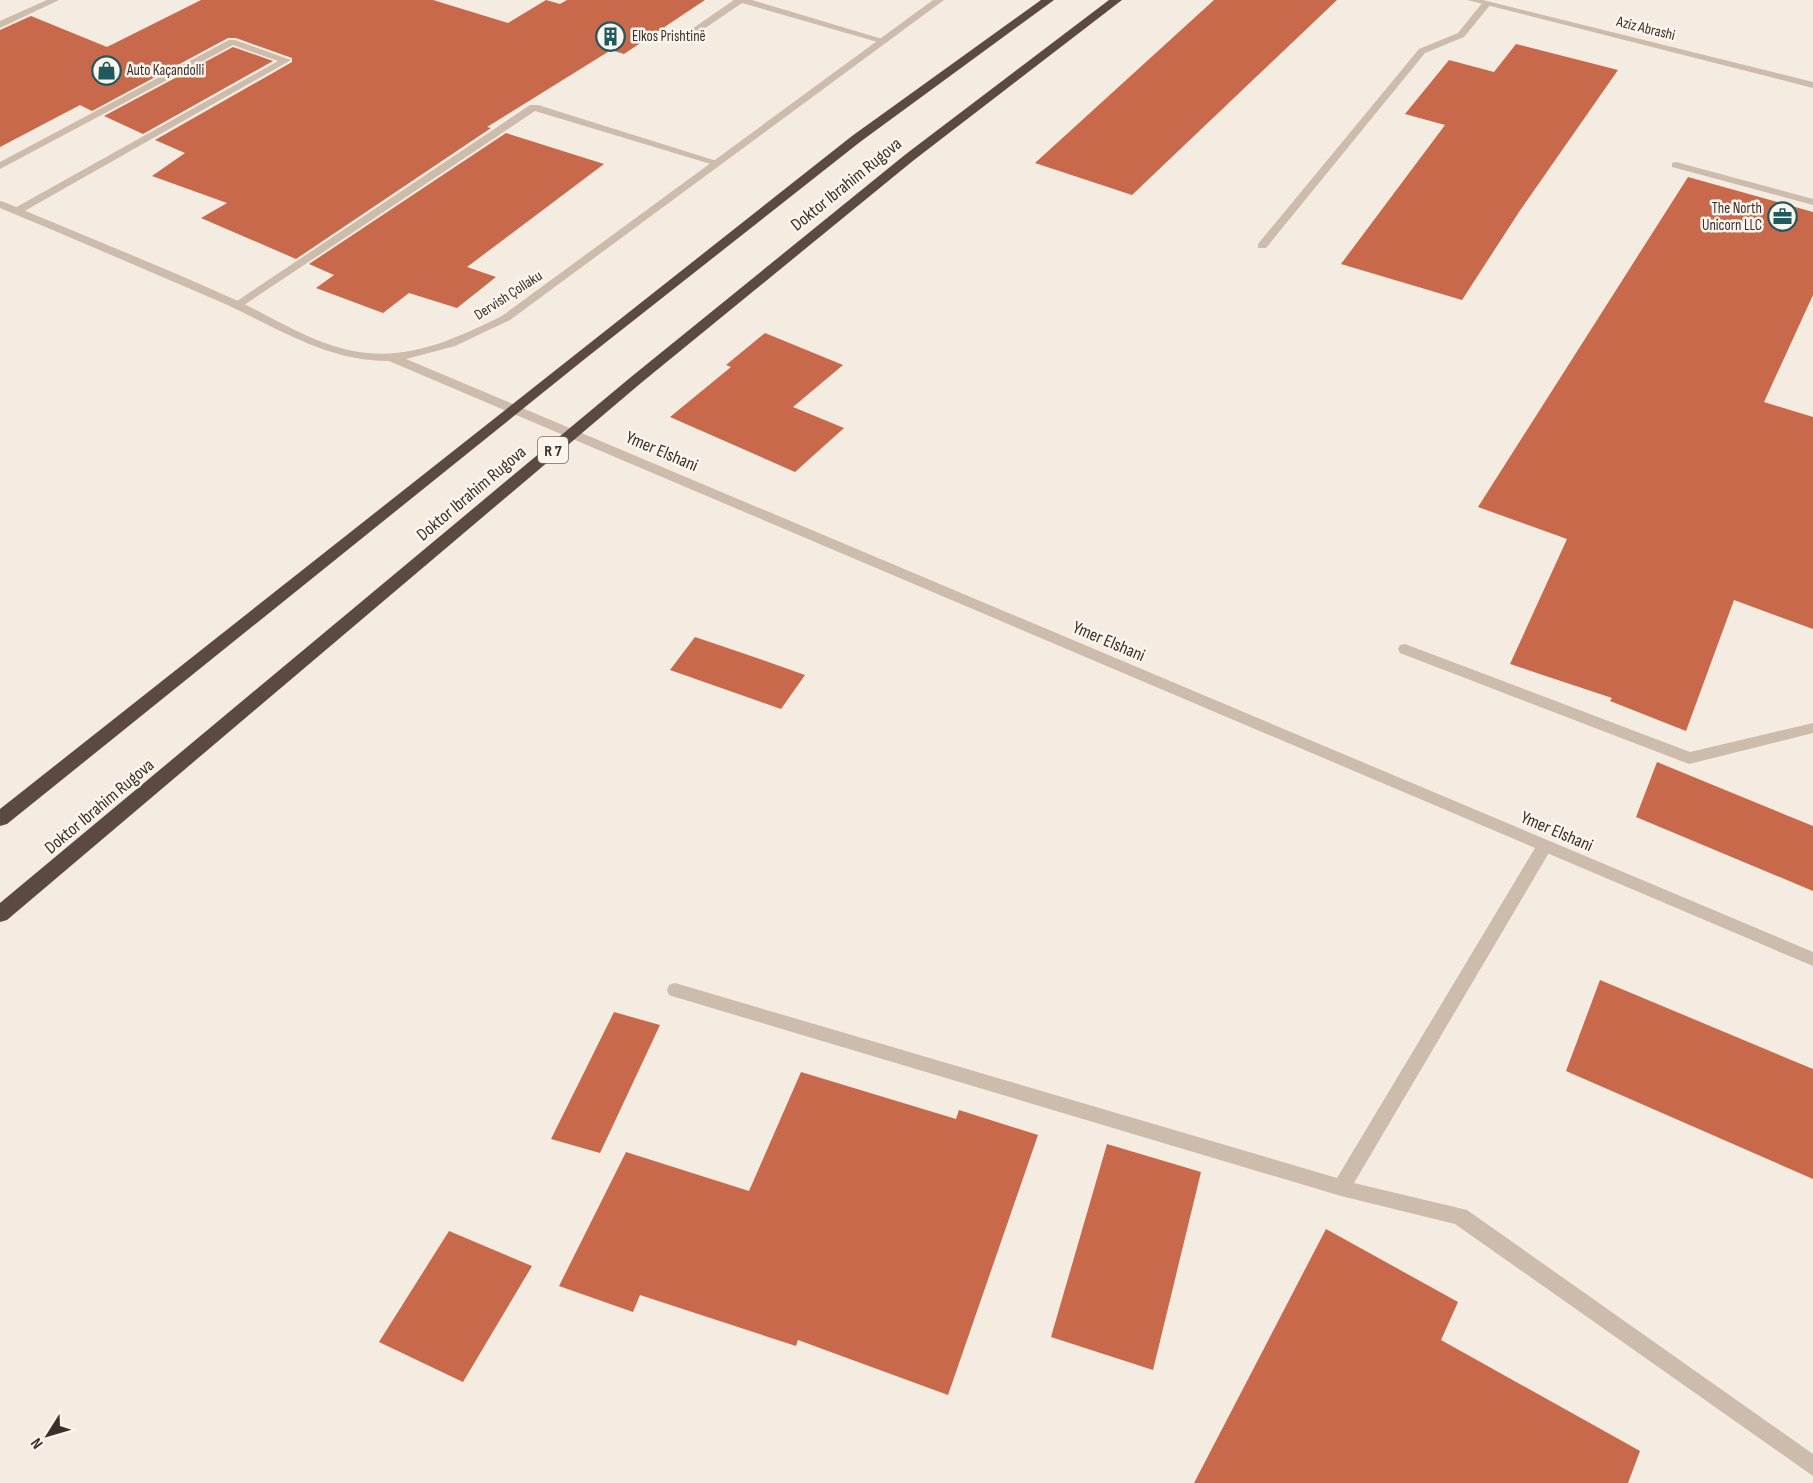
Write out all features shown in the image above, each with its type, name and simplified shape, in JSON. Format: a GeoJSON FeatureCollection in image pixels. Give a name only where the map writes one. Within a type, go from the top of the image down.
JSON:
{"type":"FeatureCollection","features":[{"type":"Feature","properties":{"kind":"highway","name":"Doktor Ibrahim Rugova"},"geometry":{"type":"LineString","coordinates":[[0,819],[571,362],[829,160],[1048,0]]}},
{"type":"Feature","properties":{"kind":"highway","name":"Doktor Ibrahim Rugova"},"geometry":{"type":"LineString","coordinates":[[0,914],[636,380],[910,157],[1116,0]]}},
{"type":"Feature","properties":{"kind":"street"},"geometry":{"type":"LineString","coordinates":[[0,25],[54,0]]}},
{"type":"Feature","properties":{"kind":"street"},"geometry":{"type":"LineString","coordinates":[[695,31],[741,0],[884,41]]}},
{"type":"Feature","properties":{"kind":"street","name":"Dervish Çollaku"},"geometry":{"type":"LineString","coordinates":[[0,204],[237,305],[329,349],[360,356],[391,357],[453,342],[507,318],[939,0]]}},
{"type":"Feature","properties":{"kind":"street","name":"Aziz Abrashi"},"geometry":{"type":"LineString","coordinates":[[1472,0],[1813,85]]}},
{"type":"Feature","properties":{"kind":"street"},"geometry":{"type":"LineString","coordinates":[[1262,246],[1422,51],[1461,35],[1486,4]]}},
{"type":"Feature","properties":{"kind":"street"},"geometry":{"type":"LineString","coordinates":[[0,166],[232,42],[286,60],[17,211]]}},
{"type":"Feature","properties":{"kind":"street"},"geometry":{"type":"LineString","coordinates":[[237,305],[534,107],[718,163]]}},
{"type":"Feature","properties":{"kind":"street"},"geometry":{"type":"LineString","coordinates":[[1676,165],[1813,202]]}},
{"type":"Feature","properties":{"kind":"street","name":"Ymer Elshani"},"geometry":{"type":"LineString","coordinates":[[391,357],[1813,959]]}},
{"type":"Feature","properties":{"kind":"street"},"geometry":{"type":"LineString","coordinates":[[1405,649],[1689,758],[1813,728]]}},
{"type":"Feature","properties":{"kind":"street"},"geometry":{"type":"LineString","coordinates":[[1341,1188],[1544,847]]}},
{"type":"Feature","properties":{"kind":"street"},"geometry":{"type":"LineString","coordinates":[[675,990],[1341,1188],[1460,1216],[1813,1466]]}},
{"type":"Feature","properties":{"kind":"building"},"geometry":{"type":"Polygon","coordinates":[[[201,0],[433,0],[508,23],[546,0],[560,4],[567,0],[705,0],[624,54],[611,50],[487,127],[491,128],[296,259],[201,218],[227,203],[152,176],[185,153],[155,140],[292,62],[292,58],[236,38],[228,38],[92,111],[80,105],[0,147],[0,30],[31,16],[107,47],[201,0]]]}},
{"type":"Feature","properties":{"kind":"building"},"geometry":{"type":"Polygon","coordinates":[[[1214,0],[1337,0],[1132,195],[1035,163],[1214,0]]]}},
{"type":"Feature","properties":{"kind":"building"},"geometry":{"type":"Polygon","coordinates":[[[1516,44],[1618,70],[1519,212],[1462,300],[1341,264],[1445,125],[1405,114],[1449,60],[1494,72],[1516,44]]]}},
{"type":"Feature","properties":{"kind":"building"},"geometry":{"type":"Polygon","coordinates":[[[233,47],[273,61],[143,134],[104,116],[233,47]]]}},
{"type":"Feature","properties":{"kind":"building"},"geometry":{"type":"Polygon","coordinates":[[[506,133],[604,164],[467,267],[496,277],[457,308],[409,293],[383,313],[316,288],[334,275],[309,264],[506,133]]]}},
{"type":"Feature","properties":{"kind":"building"},"geometry":{"type":"Polygon","coordinates":[[[1688,177],[1813,212],[1813,295],[1764,402],[1813,417],[1813,629],[1734,600],[1686,731],[1610,701],[1612,698],[1510,664],[1567,539],[1478,507],[1688,177]]]}},
{"type":"Feature","properties":{"kind":"building"},"geometry":{"type":"Polygon","coordinates":[[[765,333],[843,365],[793,407],[844,428],[795,472],[670,417],[731,367],[726,365],[765,333]]]}},
{"type":"Feature","properties":{"kind":"building"},"geometry":{"type":"Polygon","coordinates":[[[695,637],[805,675],[781,709],[670,670],[695,637]]]}},
{"type":"Feature","properties":{"kind":"building"},"geometry":{"type":"Polygon","coordinates":[[[1657,762],[1813,826],[1813,891],[1636,817],[1657,762]]]}},
{"type":"Feature","properties":{"kind":"building"},"geometry":{"type":"Polygon","coordinates":[[[1600,980],[1813,1069],[1813,1179],[1566,1071],[1600,980]]]}},
{"type":"Feature","properties":{"kind":"building"},"geometry":{"type":"Polygon","coordinates":[[[614,1012],[660,1025],[600,1153],[551,1139],[614,1012]]]}},
{"type":"Feature","properties":{"kind":"building"},"geometry":{"type":"Polygon","coordinates":[[[801,1072],[956,1119],[959,1110],[1038,1135],[948,1395],[798,1340],[796,1346],[640,1295],[633,1312],[559,1286],[626,1152],[749,1191],[801,1072]]]}},
{"type":"Feature","properties":{"kind":"building"},"geometry":{"type":"Polygon","coordinates":[[[1107,1144],[1201,1172],[1153,1370],[1051,1337],[1107,1144]]]}},
{"type":"Feature","properties":{"kind":"building"},"geometry":{"type":"Polygon","coordinates":[[[1326,1229],[1458,1302],[1441,1340],[1640,1451],[1628,1483],[1194,1483],[1326,1229]]]}},
{"type":"Feature","properties":{"kind":"building"},"geometry":{"type":"Polygon","coordinates":[[[449,1231],[532,1266],[463,1382],[379,1342],[449,1231]]]}},
{"type":"Feature","properties":{"kind":"place","name":"Elkos Prishtinë"},"geometry":{"type":"Point","coordinates":[611,36]}},
{"type":"Feature","properties":{"kind":"place","name":"Auto Kaçandolli"},"geometry":{"type":"Point","coordinates":[106,70]}},
{"type":"Feature","properties":{"kind":"place","name":"The North Unicorn LLC"},"geometry":{"type":"Point","coordinates":[1783,217]}}]}
